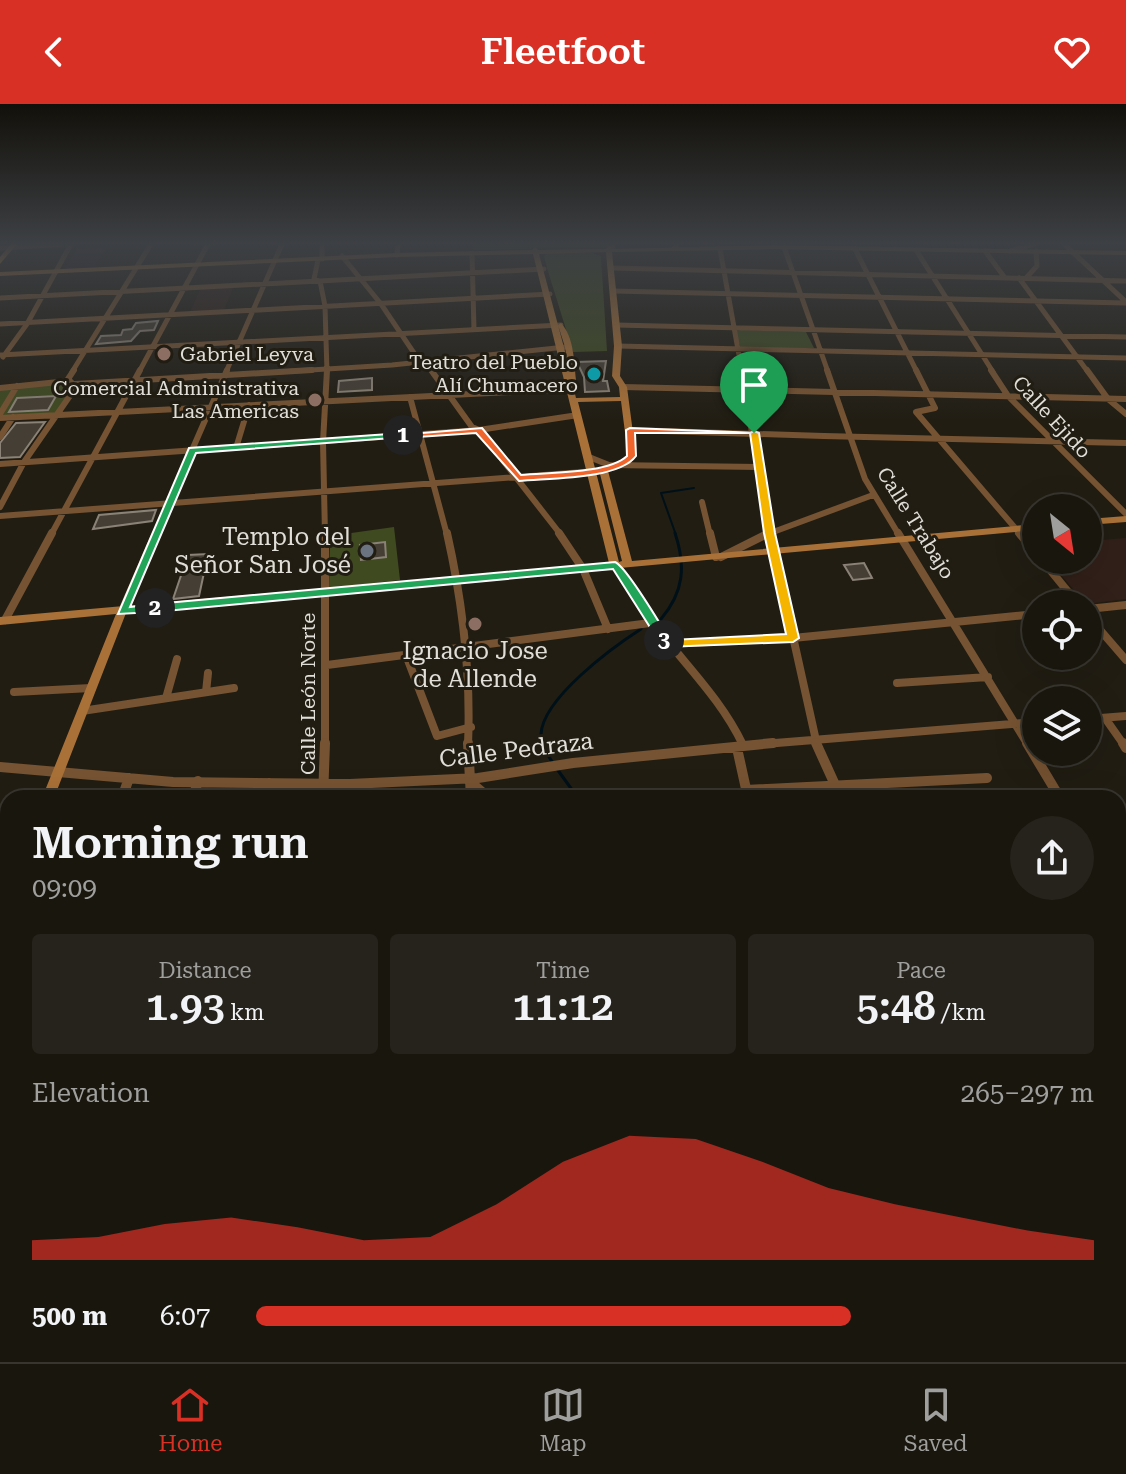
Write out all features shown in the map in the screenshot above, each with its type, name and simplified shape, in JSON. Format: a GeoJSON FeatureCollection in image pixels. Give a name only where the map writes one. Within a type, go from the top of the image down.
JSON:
{"type":"FeatureCollection","features":[{"type":"Feature","properties":{"kind":"main road"},"geometry":{"type":"LineString","coordinates":[[551,303],[569,347],[574,377],[570,386]]}},
{"type":"Feature","properties":{"kind":"main road"},"geometry":{"type":"LineString","coordinates":[[598,471],[632,456],[622,384],[616,376],[620,346],[617,303]]}},
{"type":"Feature","properties":{"kind":"main road"},"geometry":{"type":"LineString","coordinates":[[558,325],[560,348],[573,400],[589,457],[598,471],[622,567]]}},
{"type":"Feature","properties":{"kind":"main road"},"geometry":{"type":"LineString","coordinates":[[573,400],[625,399]]}},
{"type":"Feature","properties":{"kind":"main road"},"geometry":{"type":"LineString","coordinates":[[1102,520],[1126,517]]}},
{"type":"Feature","properties":{"kind":"main road"},"geometry":{"type":"LineString","coordinates":[[3,621],[622,567],[1022,528]]}},
{"type":"Feature","properties":{"kind":"main road"},"geometry":{"type":"LineString","coordinates":[[52,790],[122,611]]}},
{"type":"Feature","properties":{"kind":"street"},"geometry":{"type":"LineString","coordinates":[[0,362],[38,303]]}},
{"type":"Feature","properties":{"kind":"street"},"geometry":{"type":"LineString","coordinates":[[0,507],[24,462],[59,414],[86,351],[115,303]]}},
{"type":"Feature","properties":{"kind":"street"},"geometry":{"type":"LineString","coordinates":[[3,621],[174,303]]}},
{"type":"Feature","properties":{"kind":"street"},"geometry":{"type":"LineString","coordinates":[[122,611],[223,374],[257,303]]}},
{"type":"Feature","properties":{"kind":"street","name":"Calle León Norte"},"geometry":{"type":"LineString","coordinates":[[324,303],[327,369],[323,442],[327,665],[324,790]]}},
{"type":"Feature","properties":{"kind":"street"},"geometry":{"type":"LineString","coordinates":[[0,324],[401,303]]}},
{"type":"Feature","properties":{"kind":"street"},"geometry":{"type":"LineString","coordinates":[[472,303],[474,330]]}},
{"type":"Feature","properties":{"kind":"street"},"geometry":{"type":"LineString","coordinates":[[729,303],[770,533],[814,738],[837,790]]}},
{"type":"Feature","properties":{"kind":"street","name":"Calle Trabajo"},"geometry":{"type":"LineString","coordinates":[[803,303],[873,495],[905,539],[1055,790]]}},
{"type":"Feature","properties":{"kind":"street"},"geometry":{"type":"LineString","coordinates":[[882,303],[935,409],[916,411],[1022,536]]}},
{"type":"Feature","properties":{"kind":"street","name":"Calle Ejido"},"geometry":{"type":"LineString","coordinates":[[949,303],[1008,396],[1126,517]]}},
{"type":"Feature","properties":{"kind":"street"},"geometry":{"type":"LineString","coordinates":[[1037,303],[1108,399],[1126,414]]}},
{"type":"Feature","properties":{"kind":"street"},"geometry":{"type":"LineString","coordinates":[[381,304],[420,362],[427,364],[472,427],[479,430],[519,478],[583,569],[612,628]]}},
{"type":"Feature","properties":{"kind":"street"},"geometry":{"type":"LineString","coordinates":[[2,355],[558,325]]}},
{"type":"Feature","properties":{"kind":"street"},"geometry":{"type":"LineString","coordinates":[[619,325],[1126,337]]}},
{"type":"Feature","properties":{"kind":"street"},"geometry":{"type":"LineString","coordinates":[[620,346],[982,357],[1126,358]]}},
{"type":"Feature","properties":{"kind":"street"},"geometry":{"type":"LineString","coordinates":[[0,388],[327,369],[569,347]]}},
{"type":"Feature","properties":{"kind":"street"},"geometry":{"type":"LineString","coordinates":[[622,384],[1126,399]]}},
{"type":"Feature","properties":{"kind":"street"},"geometry":{"type":"LineString","coordinates":[[17,386],[0,416],[451,395],[570,386]]}},
{"type":"Feature","properties":{"kind":"street"},"geometry":{"type":"LineString","coordinates":[[410,397],[436,484],[455,581],[465,648],[471,727],[467,779],[469,790]]}},
{"type":"Feature","properties":{"kind":"street"},"geometry":{"type":"LineString","coordinates":[[236,448],[249,405]]}},
{"type":"Feature","properties":{"kind":"street"},"geometry":{"type":"LineString","coordinates":[[0,464],[479,430],[578,415]]}},
{"type":"Feature","properties":{"kind":"street"},"geometry":{"type":"LineString","coordinates":[[0,437],[13,417]]}},
{"type":"Feature","properties":{"kind":"street"},"geometry":{"type":"LineString","coordinates":[[630,430],[1126,443]]}},
{"type":"Feature","properties":{"kind":"street"},"geometry":{"type":"LineString","coordinates":[[589,457],[602,464],[759,467]]}},
{"type":"Feature","properties":{"kind":"street"},"geometry":{"type":"LineString","coordinates":[[0,516],[598,471]]}},
{"type":"Feature","properties":{"kind":"street"},"geometry":{"type":"LineString","coordinates":[[702,502],[718,557],[770,533],[873,495]]}},
{"type":"Feature","properties":{"kind":"street"},"geometry":{"type":"LineString","coordinates":[[622,567],[650,623],[723,706],[740,747],[746,790]]}},
{"type":"Feature","properties":{"kind":"street"},"geometry":{"type":"LineString","coordinates":[[1053,574],[1067,590]]}},
{"type":"Feature","properties":{"kind":"street"},"geometry":{"type":"LineString","coordinates":[[1102,608],[1126,605]]}},
{"type":"Feature","properties":{"kind":"street"},"geometry":{"type":"LineString","coordinates":[[668,644],[793,638],[1022,615]]}},
{"type":"Feature","properties":{"kind":"street"},"geometry":{"type":"LineString","coordinates":[[327,665],[650,623]]}},
{"type":"Feature","properties":{"kind":"street"},"geometry":{"type":"LineString","coordinates":[[1102,632],[1126,660]]}},
{"type":"Feature","properties":{"kind":"street"},"geometry":{"type":"LineString","coordinates":[[406,655],[437,736],[471,727]]}},
{"type":"Feature","properties":{"kind":"street"},"geometry":{"type":"LineString","coordinates":[[166,698],[177,659]]}},
{"type":"Feature","properties":{"kind":"street"},"geometry":{"type":"LineString","coordinates":[[206,692],[208,673]]}},
{"type":"Feature","properties":{"kind":"street"},"geometry":{"type":"LineString","coordinates":[[897,683],[988,677]]}},
{"type":"Feature","properties":{"kind":"street"},"geometry":{"type":"LineString","coordinates":[[14,692],[91,688]]}},
{"type":"Feature","properties":{"kind":"street"},"geometry":{"type":"LineString","coordinates":[[82,711],[234,688]]}},
{"type":"Feature","properties":{"kind":"street"},"geometry":{"type":"LineString","coordinates":[[1102,718],[1126,716]]}},
{"type":"Feature","properties":{"kind":"street"},"geometry":{"type":"LineString","coordinates":[[1105,718],[1126,748]]}},
{"type":"Feature","properties":{"kind":"street","name":"Calle Pedraza"},"geometry":{"type":"LineString","coordinates":[[0,767],[59,775],[269,783],[467,779],[570,763],[814,738],[1022,723]]}},
{"type":"Feature","properties":{"kind":"street"},"geometry":{"type":"LineString","coordinates":[[125,790],[129,778]]}},
{"type":"Feature","properties":{"kind":"street"},"geometry":{"type":"LineString","coordinates":[[798,790],[987,778]]}},
{"type":"Feature","properties":{"kind":"street"},"geometry":{"type":"LineString","coordinates":[[467,779],[480,790]]}},
{"type":"Feature","properties":{"kind":"street"},"geometry":{"type":"LineString","coordinates":[[195,790],[198,781]]}},
{"type":"Feature","properties":{"kind":"street"},"geometry":{"type":"LineString","coordinates":[[268,790],[269,783]]}},
{"type":"Feature","properties":{"kind":"shaded area"},"geometry":{"type":"Polygon","coordinates":[[[194,303],[227,303],[224,310],[190,312],[194,303]]]}},
{"type":"Feature","properties":{"kind":"shaded area"},"geometry":{"type":"Polygon","coordinates":[[[1126,538],[1126,599],[1102,602],[1102,590],[1074,590],[1060,574],[1102,574],[1102,540],[1126,538]]]}},
{"type":"Feature","properties":{"kind":"green space"},"geometry":{"type":"Polygon","coordinates":[[[558,303],[604,303],[607,351],[573,352],[558,303]]]}},
{"type":"Feature","properties":{"kind":"green space"},"geometry":{"type":"Polygon","coordinates":[[[735,331],[806,332],[814,348],[741,349],[735,331]]]}},
{"type":"Feature","properties":{"kind":"green space"},"geometry":{"type":"Polygon","coordinates":[[[65,383],[74,387],[55,416],[0,420],[0,386],[65,383]]]}},
{"type":"Feature","properties":{"kind":"green space"},"geometry":{"type":"Polygon","coordinates":[[[394,527],[400,580],[329,588],[330,536],[394,527]]]}},
{"type":"Feature","properties":{"kind":"building"},"geometry":{"type":"Polygon","coordinates":[[[158,321],[154,330],[140,331],[131,341],[96,344],[101,336],[121,335],[123,330],[132,329],[136,323],[158,321]]]}},
{"type":"Feature","properties":{"kind":"building","name":"Teatro del Pueblo Alí Chumacero"},"geometry":{"type":"Polygon","coordinates":[[[606,361],[603,381],[607,381],[609,391],[585,392],[584,377],[577,362],[606,361]]]}},
{"type":"Feature","properties":{"kind":"building"},"geometry":{"type":"Polygon","coordinates":[[[372,378],[372,390],[338,392],[339,381],[372,378]]]}},
{"type":"Feature","properties":{"kind":"building"},"geometry":{"type":"Polygon","coordinates":[[[56,396],[48,410],[9,412],[17,398],[56,396]]]}},
{"type":"Feature","properties":{"kind":"building"},"geometry":{"type":"Polygon","coordinates":[[[45,422],[20,457],[0,458],[0,443],[16,423],[45,422]]]}},
{"type":"Feature","properties":{"kind":"building"},"geometry":{"type":"Polygon","coordinates":[[[156,510],[152,521],[93,529],[99,515],[156,510]]]}},
{"type":"Feature","properties":{"kind":"building","name":"Templo del Señor San José"},"geometry":{"type":"Polygon","coordinates":[[[385,542],[386,557],[361,560],[360,545],[385,542]]]}},
{"type":"Feature","properties":{"kind":"building"},"geometry":{"type":"Polygon","coordinates":[[[208,554],[199,596],[173,599],[188,555],[208,554]]]}},
{"type":"Feature","properties":{"kind":"building"},"geometry":{"type":"Polygon","coordinates":[[[864,563],[872,578],[853,580],[844,565],[864,563]]]}},
{"type":"Feature","properties":{"kind":"waterway"},"geometry":{"type":"LineString","coordinates":[[676,535],[661,493],[694,488]]}},
{"type":"Feature","properties":{"kind":"waterway"},"geometry":{"type":"LineString","coordinates":[[661,619],[674,599],[681,578],[681,557],[675,533]]}},
{"type":"Feature","properties":{"kind":"waterway"},"geometry":{"type":"LineString","coordinates":[[553,763],[543,746],[541,734],[554,705],[581,675],[641,629]]}},
{"type":"Feature","properties":{"kind":"waterway"},"geometry":{"type":"LineString","coordinates":[[557,769],[572,790]]}},
{"type":"Feature","properties":{"kind":"place","name":"Gabriel Leyva"},"geometry":{"type":"Point","coordinates":[164,354]}},
{"type":"Feature","properties":{"kind":"place","name":"Teatro del Pueblo Alí Chumacero"},"geometry":{"type":"Point","coordinates":[594,374]}},
{"type":"Feature","properties":{"kind":"place","name":"Comercial Administrativa Las Americas"},"geometry":{"type":"Point","coordinates":[315,400]}},
{"type":"Feature","properties":{"kind":"place","name":"Templo del Señor San José"},"geometry":{"type":"Point","coordinates":[367,551]}},
{"type":"Feature","properties":{"kind":"place","name":"Ignacio Jose de Allende"},"geometry":{"type":"Point","coordinates":[475,624]}},
{"type":"Feature","properties":{"kind":"route"},"geometry":{"type":"LineString","coordinates":[[479,430],[519,478],[603,470],[627,462],[632,456],[630,430],[754,433],[770,533],[793,638],[668,644],[655,631],[623,572],[615,565],[122,611],[192,450],[479,430]]}}]}
